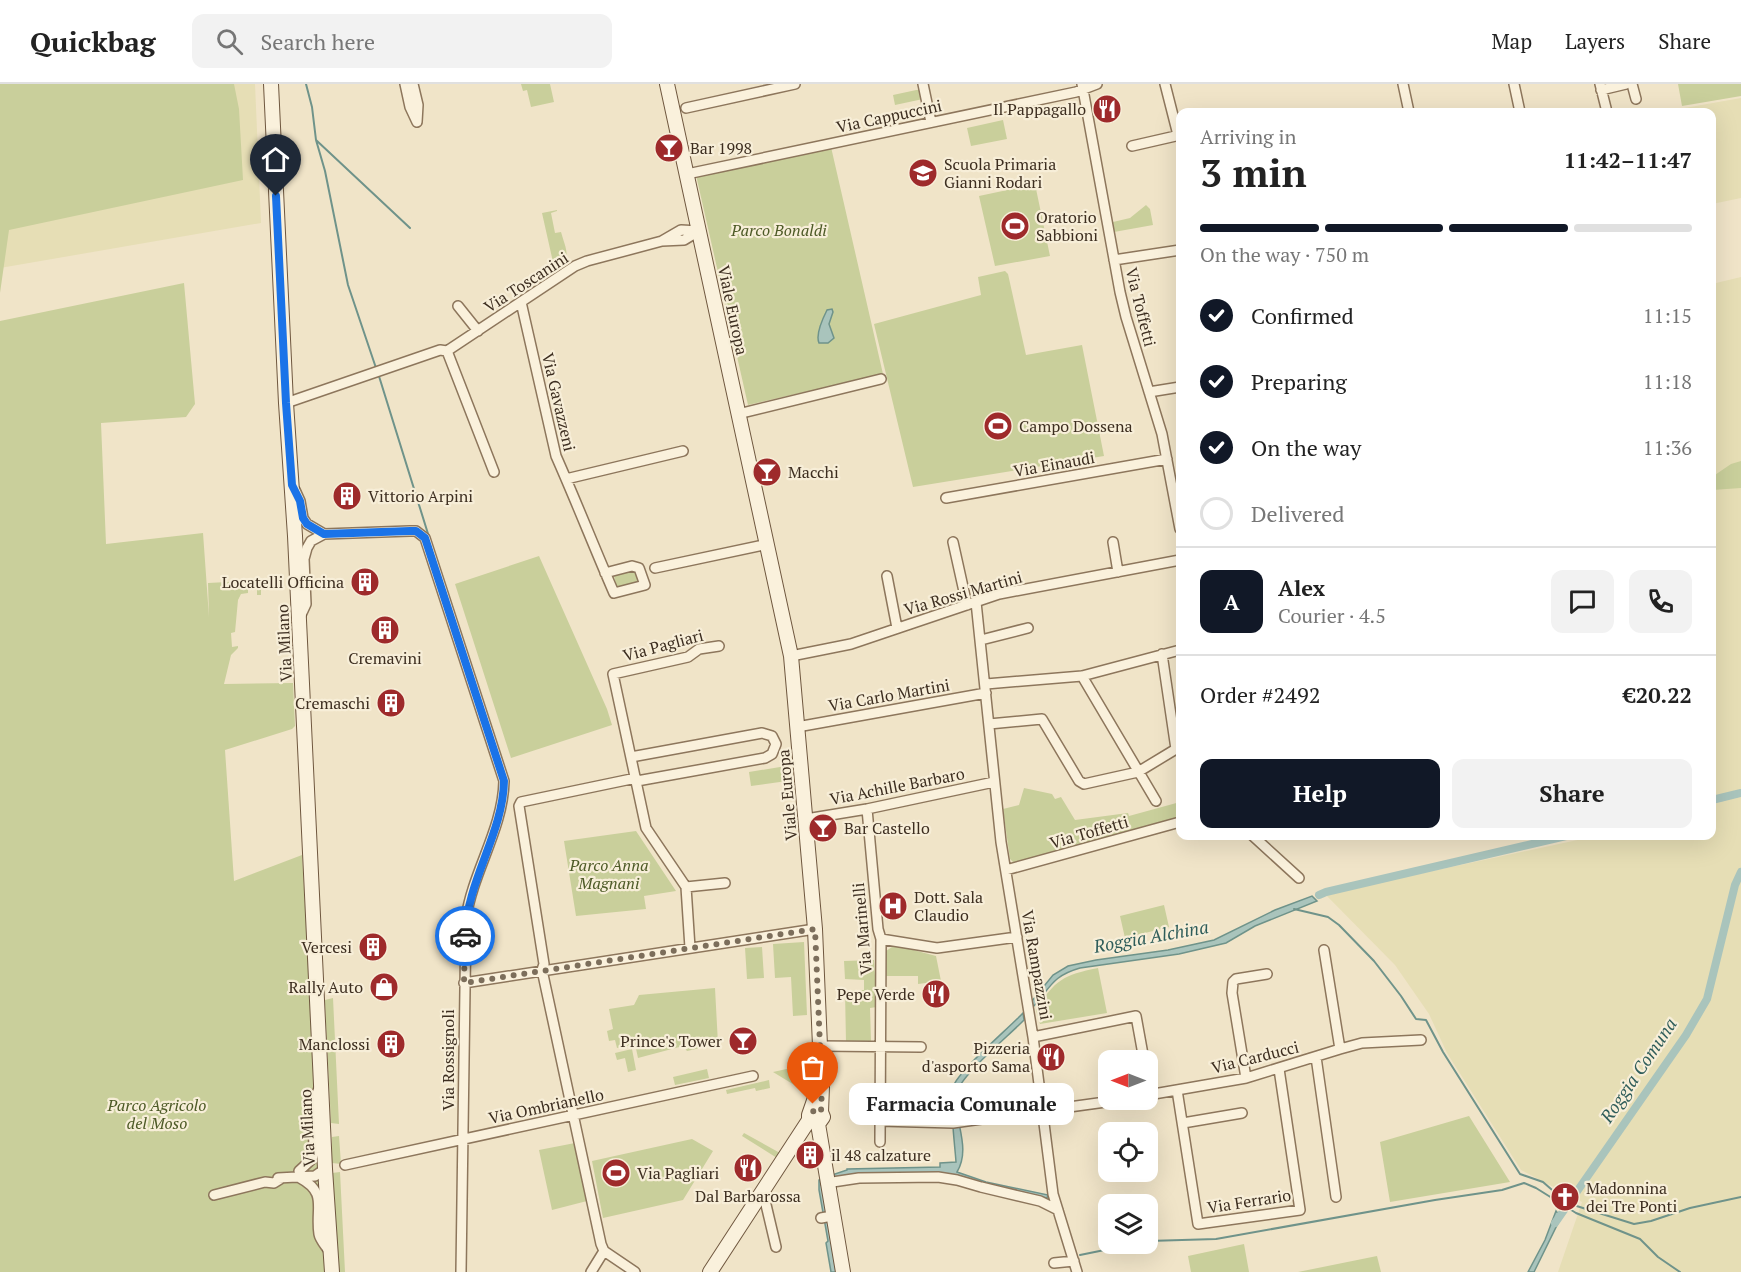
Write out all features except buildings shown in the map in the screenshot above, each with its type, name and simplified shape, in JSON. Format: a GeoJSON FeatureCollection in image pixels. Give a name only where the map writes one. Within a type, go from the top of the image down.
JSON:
{"type":"FeatureCollection","features":[{"type":"Feature","properties":{"kind":"street","name":"Via Milano"},"geometry":{"type":"LineString","coordinates":[[271,84],[332,1272]]}},
{"type":"Feature","properties":{"kind":"street"},"geometry":{"type":"LineString","coordinates":[[405,84],[410,108],[417,122],[418,105],[413,84]]}},
{"type":"Feature","properties":{"kind":"street","name":"Viale Europa"},"geometry":{"type":"LineString","coordinates":[[667,84],[791,656],[815,929],[820,1046],[817,1061],[815,1117]]}},
{"type":"Feature","properties":{"kind":"street"},"geometry":{"type":"LineString","coordinates":[[686,108],[795,84]]}},
{"type":"Feature","properties":{"kind":"street"},"geometry":{"type":"LineString","coordinates":[[923,84],[931,122]]}},
{"type":"Feature","properties":{"kind":"street","name":"Via Cappuccini"},"geometry":{"type":"LineString","coordinates":[[687,174],[1076,92],[1083,86],[1097,84]]}},
{"type":"Feature","properties":{"kind":"street"},"geometry":{"type":"LineString","coordinates":[[1165,84],[1176,124]]}},
{"type":"Feature","properties":{"kind":"street"},"geometry":{"type":"LineString","coordinates":[[1403,84],[1408,108]]}},
{"type":"Feature","properties":{"kind":"street"},"geometry":{"type":"LineString","coordinates":[[1514,84],[1519,108]]}},
{"type":"Feature","properties":{"kind":"street"},"geometry":{"type":"LineString","coordinates":[[1606,108],[1601,87],[1626,84]]}},
{"type":"Feature","properties":{"kind":"street"},"geometry":{"type":"LineString","coordinates":[[1632,84],[1636,99]]}},
{"type":"Feature","properties":{"kind":"street","name":"Via Toffetti"},"geometry":{"type":"LineString","coordinates":[[1083,86],[1126,317],[1167,459],[1176,508]]}},
{"type":"Feature","properties":{"kind":"street"},"geometry":{"type":"LineString","coordinates":[[1132,146],[1176,136]]}},
{"type":"Feature","properties":{"kind":"street","name":"Via Toscanini"},"geometry":{"type":"LineString","coordinates":[[286,403],[440,350],[447,351],[587,261],[662,241],[684,240],[691,238],[699,231]]}},
{"type":"Feature","properties":{"kind":"street"},"geometry":{"type":"LineString","coordinates":[[1114,260],[1176,250]]}},
{"type":"Feature","properties":{"kind":"street","name":"Via Gavazzeni"},"geometry":{"type":"LineString","coordinates":[[521,302],[555,456],[605,573]]}},
{"type":"Feature","properties":{"kind":"street"},"geometry":{"type":"LineString","coordinates":[[458,306],[478,331]]}},
{"type":"Feature","properties":{"kind":"street"},"geometry":{"type":"LineString","coordinates":[[447,351],[494,472]]}},
{"type":"Feature","properties":{"kind":"street"},"geometry":{"type":"LineString","coordinates":[[738,414],[881,379]]}},
{"type":"Feature","properties":{"kind":"street"},"geometry":{"type":"LineString","coordinates":[[1149,392],[1176,388]]}},
{"type":"Feature","properties":{"kind":"street"},"geometry":{"type":"LineString","coordinates":[[566,479],[683,452]]}},
{"type":"Feature","properties":{"kind":"street","name":"Via Einaudi"},"geometry":{"type":"LineString","coordinates":[[946,498],[1167,459]]}},
{"type":"Feature","properties":{"kind":"street"},"geometry":{"type":"LineString","coordinates":[[292,485],[300,501],[303,518],[320,534],[311,541],[304,559],[306,604],[299,620]]}},
{"type":"Feature","properties":{"kind":"street","name":"Via Rossignoli"},"geometry":{"type":"LineString","coordinates":[[295,536],[303,539],[320,534],[416,531],[425,538],[504,781],[504,797],[468,905],[464,983],[461,1272]]}},
{"type":"Feature","properties":{"kind":"street","name":"Via Rampazzini"},"geometry":{"type":"LineString","coordinates":[[954,542],[981,640],[994,782],[1034,1037],[1053,1194],[1077,1272]]}},
{"type":"Feature","properties":{"kind":"street"},"geometry":{"type":"LineString","coordinates":[[1113,542],[1119,572]]}},
{"type":"Feature","properties":{"kind":"street"},"geometry":{"type":"LineString","coordinates":[[656,568],[768,544]]}},
{"type":"Feature","properties":{"kind":"street","name":"Via Rossi Martini"},"geometry":{"type":"LineString","coordinates":[[791,656],[851,644],[999,594],[1176,561]]}},
{"type":"Feature","properties":{"kind":"street"},"geometry":{"type":"LineString","coordinates":[[887,576],[897,628]]}},
{"type":"Feature","properties":{"kind":"street"},"geometry":{"type":"LineString","coordinates":[[981,640],[1028,628]]}},
{"type":"Feature","properties":{"kind":"street","name":"Via Pagliari"},"geometry":{"type":"LineString","coordinates":[[686,887],[646,828],[613,674],[688,657],[699,650],[719,646]]}},
{"type":"Feature","properties":{"kind":"street","name":"Via Carlo Martini"},"geometry":{"type":"LineString","coordinates":[[797,727],[986,688],[1082,676],[1176,651]]}},
{"type":"Feature","properties":{"kind":"street"},"geometry":{"type":"LineString","coordinates":[[989,724],[1042,719],[1079,781],[1084,784],[1138,772],[1176,749],[1162,654]]}},
{"type":"Feature","properties":{"kind":"street"},"geometry":{"type":"LineString","coordinates":[[1082,676],[1156,801]]}},
{"type":"Feature","properties":{"kind":"street"},"geometry":{"type":"LineString","coordinates":[[631,757],[762,733],[771,736],[776,744],[772,753],[765,758],[521,802],[519,806],[544,964],[542,970],[604,1251],[635,1272]]}},
{"type":"Feature","properties":{"kind":"street","name":"Via Achille Barbaro"},"geometry":{"type":"LineString","coordinates":[[806,819],[867,809],[994,782]]}},
{"type":"Feature","properties":{"kind":"street","name":"Via Marinelli"},"geometry":{"type":"LineString","coordinates":[[867,809],[878,929],[881,939],[880,1142]]}},
{"type":"Feature","properties":{"kind":"street","name":"Via Toffetti"},"geometry":{"type":"LineString","coordinates":[[1006,870],[1176,823]]}},
{"type":"Feature","properties":{"kind":"street"},"geometry":{"type":"LineString","coordinates":[[1257,840],[1299,878]]}},
{"type":"Feature","properties":{"kind":"street"},"geometry":{"type":"LineString","coordinates":[[690,948],[686,887],[725,883]]}},
{"type":"Feature","properties":{"kind":"street"},"geometry":{"type":"LineString","coordinates":[[464,983],[815,929]]}},
{"type":"Feature","properties":{"kind":"street"},"geometry":{"type":"LineString","coordinates":[[881,939],[937,948],[1017,937]]}},
{"type":"Feature","properties":{"kind":"street"},"geometry":{"type":"LineString","coordinates":[[1324,950],[1340,1049]]}},
{"type":"Feature","properties":{"kind":"street"},"geometry":{"type":"LineString","coordinates":[[1246,1077],[1232,986],[1236,979],[1267,974]]}},
{"type":"Feature","properties":{"kind":"street"},"geometry":{"type":"LineString","coordinates":[[1034,1037],[1136,1016],[1142,1050]]}},
{"type":"Feature","properties":{"kind":"street","name":"Via Carducci"},"geometry":{"type":"LineString","coordinates":[[1177,1090],[1279,1069],[1362,1043],[1420,1040]]}},
{"type":"Feature","properties":{"kind":"street"},"geometry":{"type":"LineString","coordinates":[[820,1046],[921,1047]]}},
{"type":"Feature","properties":{"kind":"street"},"geometry":{"type":"LineString","coordinates":[[1316,1057],[1336,1197]]}},
{"type":"Feature","properties":{"kind":"street","name":"Via Ferrario"},"geometry":{"type":"LineString","coordinates":[[1177,1090],[1198,1224],[1300,1210],[1279,1069]]}},
{"type":"Feature","properties":{"kind":"street","name":"Via Ombrianello"},"geometry":{"type":"LineString","coordinates":[[345,1165],[753,1076]]}},
{"type":"Feature","properties":{"kind":"street"},"geometry":{"type":"LineString","coordinates":[[293,1176],[312,1158],[314,1153],[313,1105],[321,1083]]}},
{"type":"Feature","properties":{"kind":"street"},"geometry":{"type":"LineString","coordinates":[[1158,1093],[1177,1090]]}},
{"type":"Feature","properties":{"kind":"street"},"geometry":{"type":"LineString","coordinates":[[880,1121],[933,1121],[947,1124],[1098,1103]]}},
{"type":"Feature","properties":{"kind":"street"},"geometry":{"type":"LineString","coordinates":[[1183,1123],[1242,1113]]}},
{"type":"Feature","properties":{"kind":"street"},"geometry":{"type":"LineString","coordinates":[[815,1117],[826,1183],[827,1217],[843,1272]]}},
{"type":"Feature","properties":{"kind":"street"},"geometry":{"type":"LineString","coordinates":[[710,1272],[815,1117]]}},
{"type":"Feature","properties":{"kind":"street"},"geometry":{"type":"LineString","coordinates":[[214,1195],[265,1182],[272,1177],[315,1176],[325,1169]]}},
{"type":"Feature","properties":{"kind":"street"},"geometry":{"type":"LineString","coordinates":[[957,1180],[961,1169]]}},
{"type":"Feature","properties":{"kind":"street"},"geometry":{"type":"LineString","coordinates":[[293,1176],[312,1184],[318,1194],[320,1236],[330,1252]]}},
{"type":"Feature","properties":{"kind":"street"},"geometry":{"type":"LineString","coordinates":[[826,1183],[859,1178],[938,1177],[989,1185],[1040,1201],[1058,1210]]}},
{"type":"Feature","properties":{"kind":"street"},"geometry":{"type":"LineString","coordinates":[[763,1192],[776,1247]]}},
{"type":"Feature","properties":{"kind":"street"},"geometry":{"type":"LineString","coordinates":[[591,1272],[604,1251]]}},
{"type":"Feature","properties":{"kind":"street"},"geometry":{"type":"LineString","coordinates":[[1054,1263],[1074,1262]]}},
{"type":"Feature","properties":{"kind":"shaded area"},"geometry":{"type":"Polygon","coordinates":[[[7,84],[255,84],[261,223],[0,268],[7,84]]]}},
{"type":"Feature","properties":{"kind":"shaded area"},"geometry":{"type":"Polygon","coordinates":[[[1741,98],[1741,198],[1716,203],[1716,108],[1685,108],[1741,98]]]}},
{"type":"Feature","properties":{"kind":"shaded area"},"geometry":{"type":"Polygon","coordinates":[[[1741,277],[1741,1272],[1558,1272],[1582,1202],[1521,1170],[1447,1053],[1429,1014],[1395,965],[1325,894],[1577,840],[1716,840],[1716,283],[1741,277]]]}},
{"type":"Feature","properties":{"kind":"green space"},"geometry":{"type":"Polygon","coordinates":[[[0,84],[234,84],[239,109],[243,180],[9,230],[0,293],[0,84]]]}},
{"type":"Feature","properties":{"kind":"green space"},"geometry":{"type":"Polygon","coordinates":[[[521,84],[550,84],[554,102],[531,107],[527,90],[523,91],[521,84]]]}},
{"type":"Feature","properties":{"kind":"green space"},"geometry":{"type":"Polygon","coordinates":[[[1678,84],[1741,84],[1741,96],[1682,106],[1678,84]]]}},
{"type":"Feature","properties":{"kind":"green space"},"geometry":{"type":"Polygon","coordinates":[[[921,89],[923,99],[895,105],[893,95],[921,89]]]}},
{"type":"Feature","properties":{"kind":"green space"},"geometry":{"type":"Polygon","coordinates":[[[1003,120],[1007,139],[971,146],[967,128],[1003,120]]]}},
{"type":"Feature","properties":{"kind":"green space","name":"Parco Bonaldi"},"geometry":{"type":"Polygon","coordinates":[[[831,147],[883,374],[748,405],[696,175],[831,147]]]}},
{"type":"Feature","properties":{"kind":"green space","name":"Oratorio Sabbioni"},"geometry":{"type":"Polygon","coordinates":[[[1035,184],[1050,256],[995,266],[979,196],[1035,184]]]}},
{"type":"Feature","properties":{"kind":"green space"},"geometry":{"type":"Polygon","coordinates":[[[1146,205],[1150,209],[1153,225],[1114,232],[1113,222],[1130,218],[1146,205]]]}},
{"type":"Feature","properties":{"kind":"green space"},"geometry":{"type":"Polygon","coordinates":[[[557,210],[551,213],[555,233],[561,232],[567,254],[561,267],[555,271],[542,213],[557,210]]]}},
{"type":"Feature","properties":{"kind":"green space","name":"Campo Dossena"},"geometry":{"type":"Polygon","coordinates":[[[1005,271],[1008,274],[1026,355],[1082,345],[1104,456],[913,487],[874,324],[981,295],[978,277],[1005,271]]]}},
{"type":"Feature","properties":{"kind":"green space","name":"Parco Agricolo del Moso"},"geometry":{"type":"Polygon","coordinates":[[[184,283],[195,404],[186,417],[101,423],[106,544],[203,533],[209,617],[208,583],[268,580],[268,585],[261,585],[261,595],[257,595],[257,586],[248,586],[248,593],[241,594],[238,600],[235,632],[231,633],[232,647],[238,646],[238,648],[231,655],[224,684],[293,683],[295,726],[292,729],[225,750],[234,881],[302,855],[326,1272],[0,1272],[0,321],[184,283]]]}},
{"type":"Feature","properties":{"kind":"green space"},"geometry":{"type":"Polygon","coordinates":[[[1741,461],[1741,488],[1716,490],[1716,474],[1731,464],[1741,461]]]}},
{"type":"Feature","properties":{"kind":"green space"},"geometry":{"type":"Polygon","coordinates":[[[539,556],[612,725],[511,758],[455,584],[539,556]]]}},
{"type":"Feature","properties":{"kind":"green space"},"geometry":{"type":"Polygon","coordinates":[[[635,570],[638,582],[617,588],[614,576],[635,570]]]}},
{"type":"Feature","properties":{"kind":"green space"},"geometry":{"type":"Polygon","coordinates":[[[786,766],[787,781],[751,786],[749,772],[786,766]]]}},
{"type":"Feature","properties":{"kind":"green space"},"geometry":{"type":"Polygon","coordinates":[[[1024,788],[1052,794],[1055,799],[1061,797],[1075,820],[1128,813],[1129,816],[1176,803],[1176,819],[1014,863],[1010,859],[1003,809],[1019,805],[1024,788]]]}},
{"type":"Feature","properties":{"kind":"green space","name":"Parco Anna Magnani"},"geometry":{"type":"Polygon","coordinates":[[[636,831],[676,891],[644,896],[646,909],[576,916],[564,841],[636,831]]]}},
{"type":"Feature","properties":{"kind":"green space"},"geometry":{"type":"Polygon","coordinates":[[[1164,905],[1169,927],[1125,938],[1120,916],[1164,905]]]}},
{"type":"Feature","properties":{"kind":"green space"},"geometry":{"type":"Polygon","coordinates":[[[804,942],[807,1015],[793,1016],[791,977],[775,978],[773,944],[804,942]]]}},
{"type":"Feature","properties":{"kind":"green space"},"geometry":{"type":"Polygon","coordinates":[[[762,947],[764,978],[747,979],[745,948],[762,947]]]}},
{"type":"Feature","properties":{"kind":"green space"},"geometry":{"type":"Polygon","coordinates":[[[892,947],[902,947],[936,956],[941,981],[918,984],[918,976],[886,976],[886,951],[892,947]]]}},
{"type":"Feature","properties":{"kind":"green space"},"geometry":{"type":"Polygon","coordinates":[[[874,960],[877,1007],[870,1008],[871,1041],[846,1042],[845,991],[864,990],[864,980],[845,979],[844,961],[874,960]]]}},
{"type":"Feature","properties":{"kind":"green space"},"geometry":{"type":"Polygon","coordinates":[[[1098,968],[1107,1013],[1040,1024],[1036,1010],[1055,985],[1068,976],[1098,968]]]}},
{"type":"Feature","properties":{"kind":"green space"},"geometry":{"type":"Polygon","coordinates":[[[715,988],[718,1044],[687,1051],[683,1046],[638,1058],[635,1044],[617,1048],[615,1040],[609,1041],[607,1031],[613,1029],[609,1009],[634,1005],[639,995],[715,988]]]}},
{"type":"Feature","properties":{"kind":"green space"},"geometry":{"type":"Polygon","coordinates":[[[333,998],[339,1124],[331,1123],[325,1004],[325,1000],[333,998]]]}},
{"type":"Feature","properties":{"kind":"green space"},"geometry":{"type":"Polygon","coordinates":[[[632,1049],[636,1070],[628,1072],[625,1058],[617,1060],[615,1053],[632,1049]]]}},
{"type":"Feature","properties":{"kind":"green space"},"geometry":{"type":"Polygon","coordinates":[[[809,1064],[810,1087],[798,1083],[796,1086],[773,1072],[809,1064]]]}},
{"type":"Feature","properties":{"kind":"green space"},"geometry":{"type":"Polygon","coordinates":[[[707,1069],[709,1078],[675,1085],[673,1077],[707,1069]]]}},
{"type":"Feature","properties":{"kind":"green space"},"geometry":{"type":"Polygon","coordinates":[[[769,1080],[770,1088],[756,1091],[755,1088],[727,1094],[726,1090],[769,1080]]]}},
{"type":"Feature","properties":{"kind":"green space"},"geometry":{"type":"Polygon","coordinates":[[[1469,1116],[1510,1182],[1390,1202],[1380,1142],[1469,1116]]]}},
{"type":"Feature","properties":{"kind":"green space"},"geometry":{"type":"Polygon","coordinates":[[[744,1133],[780,1153],[777,1158],[742,1136],[744,1133]]]}},
{"type":"Feature","properties":{"kind":"green space"},"geometry":{"type":"Polygon","coordinates":[[[339,1136],[341,1164],[332,1163],[332,1137],[339,1136]]]}},
{"type":"Feature","properties":{"kind":"green space"},"geometry":{"type":"Polygon","coordinates":[[[692,1139],[713,1151],[683,1200],[603,1218],[592,1161],[692,1139]]]}},
{"type":"Feature","properties":{"kind":"green space"},"geometry":{"type":"Polygon","coordinates":[[[575,1143],[587,1201],[552,1210],[539,1150],[575,1143]]]}},
{"type":"Feature","properties":{"kind":"green space"},"geometry":{"type":"Polygon","coordinates":[[[340,1172],[345,1272],[338,1272],[332,1173],[340,1172]]]}},
{"type":"Feature","properties":{"kind":"green space"},"geometry":{"type":"Polygon","coordinates":[[[1244,1244],[1249,1272],[1191,1272],[1188,1256],[1244,1244]]]}},
{"type":"Feature","properties":{"kind":"green space"},"geometry":{"type":"Polygon","coordinates":[[[1377,1256],[1381,1272],[1298,1272],[1377,1256]]]}},
{"type":"Feature","properties":{"kind":"water"},"geometry":{"type":"Polygon","coordinates":[[[832,309],[829,324],[834,338],[828,343],[819,343],[818,335],[822,322],[827,310],[832,309]]]}},
{"type":"Feature","properties":{"kind":"water","name":"Roggia Alchina"},"geometry":{"type":"Polygon","coordinates":[[[1312,896],[1317,901],[1255,926],[1226,943],[1179,954],[1071,971],[1053,983],[1033,1007],[1032,1001],[1053,975],[1068,966],[1214,940],[1275,910],[1312,896]]]}},
{"type":"Feature","properties":{"kind":"water"},"geometry":{"type":"Polygon","coordinates":[[[1023,1013],[1024,1020],[976,1065],[958,1090],[956,1100],[963,1151],[957,1172],[986,1182],[1048,1195],[1047,1198],[970,1181],[833,1179],[832,1175],[847,1169],[940,1167],[940,1163],[956,1162],[952,1113],[953,1087],[964,1071],[1023,1013]]]}},
{"type":"Feature","properties":{"kind":"water"},"geometry":{"type":"Polygon","coordinates":[[[822,1179],[837,1272],[831,1272],[826,1243],[828,1241],[819,1190],[819,1180],[822,1179]]]}},
{"type":"Feature","properties":{"kind":"water"},"geometry":{"type":"Polygon","coordinates":[[[1556,1211],[1561,1217],[1534,1272],[1528,1272],[1545,1240],[1556,1211]]]}},
{"type":"Feature","properties":{"kind":"waterway"},"geometry":{"type":"LineString","coordinates":[[306,84],[348,285],[376,368]]}},
{"type":"Feature","properties":{"kind":"waterway"},"geometry":{"type":"LineString","coordinates":[[316,140],[410,228]]}},
{"type":"Feature","properties":{"kind":"waterway"},"geometry":{"type":"LineString","coordinates":[[378,373],[429,537]]}},
{"type":"Feature","properties":{"kind":"waterway","name":"Roggia Alchina"},"geometry":{"type":"LineString","coordinates":[[1716,799],[1741,793]]}},
{"type":"Feature","properties":{"kind":"waterway","name":"Roggia Alchina"},"geometry":{"type":"LineString","coordinates":[[1319,895],[1549,840]]}},
{"type":"Feature","properties":{"kind":"waterway","name":"Roggia Comuna"},"geometry":{"type":"LineString","coordinates":[[1555,1223],[1686,1035],[1707,999],[1735,885],[1741,872]]}},
{"type":"Feature","properties":{"kind":"waterway"},"geometry":{"type":"LineString","coordinates":[[1294,909],[1328,917],[1339,925],[1374,961],[1416,1019],[1426,1020],[1443,1052],[1520,1174],[1543,1182],[1567,1203],[1634,1224],[1690,1208],[1741,1197]]}},
{"type":"Feature","properties":{"kind":"waterway"},"geometry":{"type":"LineString","coordinates":[[1158,1241],[1216,1239],[1502,1190],[1524,1183],[1576,1213],[1640,1239],[1658,1257],[1680,1272]]}},
{"type":"Feature","properties":{"kind":"waterway"},"geometry":{"type":"LineString","coordinates":[[1080,1255],[1098,1251]]}},
{"type":"Feature","properties":{"kind":"way so far"},"geometry":{"type":"LineString","coordinates":[[465,936],[464,983],[815,929],[820,1046],[823,1060],[821,1112],[815,1110],[811,1112],[813,1104]]}},
{"type":"Feature","properties":{"kind":"place","name":"Il Pappagallo"},"geometry":{"type":"Point","coordinates":[1107,109]}},
{"type":"Feature","properties":{"kind":"place","name":"Bar 1998"},"geometry":{"type":"Point","coordinates":[669,148]}},
{"type":"Feature","properties":{"kind":"place","name":"Scuola Primaria Gianni Rodari"},"geometry":{"type":"Point","coordinates":[923,173]}},
{"type":"Feature","properties":{"kind":"place","name":"Oratorio Sabbioni"},"geometry":{"type":"Point","coordinates":[1015,226]}},
{"type":"Feature","properties":{"kind":"place","name":"Campo Dossena"},"geometry":{"type":"Point","coordinates":[998,426]}},
{"type":"Feature","properties":{"kind":"place","name":"Macchi"},"geometry":{"type":"Point","coordinates":[767,472]}},
{"type":"Feature","properties":{"kind":"place","name":"Vittorio Arpini"},"geometry":{"type":"Point","coordinates":[347,496]}},
{"type":"Feature","properties":{"kind":"place","name":"Locatelli Officina"},"geometry":{"type":"Point","coordinates":[365,582]}},
{"type":"Feature","properties":{"kind":"place","name":"Cremavini"},"geometry":{"type":"Point","coordinates":[385,630]}},
{"type":"Feature","properties":{"kind":"place","name":"Cremaschi"},"geometry":{"type":"Point","coordinates":[391,703]}},
{"type":"Feature","properties":{"kind":"place","name":"Bar Castello"},"geometry":{"type":"Point","coordinates":[823,828]}},
{"type":"Feature","properties":{"kind":"place","name":"Dott. Sala Claudio"},"geometry":{"type":"Point","coordinates":[893,906]}},
{"type":"Feature","properties":{"kind":"place","name":"Vercesi"},"geometry":{"type":"Point","coordinates":[373,947]}},
{"type":"Feature","properties":{"kind":"place","name":"Rally Auto"},"geometry":{"type":"Point","coordinates":[384,987]}},
{"type":"Feature","properties":{"kind":"place","name":"Pepe Verde"},"geometry":{"type":"Point","coordinates":[936,994]}},
{"type":"Feature","properties":{"kind":"place","name":"Prince's Tower"},"geometry":{"type":"Point","coordinates":[743,1041]}},
{"type":"Feature","properties":{"kind":"place","name":"Manclossi"},"geometry":{"type":"Point","coordinates":[391,1044]}},
{"type":"Feature","properties":{"kind":"place","name":"Pizzeria d'asporto Sama"},"geometry":{"type":"Point","coordinates":[1051,1057]}},
{"type":"Feature","properties":{"kind":"place","name":"Farmacia Comunale"},"geometry":{"type":"Point","coordinates":[813,1104]}},
{"type":"Feature","properties":{"kind":"place","name":"il 48 calzature"},"geometry":{"type":"Point","coordinates":[810,1155]}},
{"type":"Feature","properties":{"kind":"place","name":"Dal Barbarossa"},"geometry":{"type":"Point","coordinates":[748,1168]}},
{"type":"Feature","properties":{"kind":"place","name":"Via Pagliari"},"geometry":{"type":"Point","coordinates":[616,1173]}},
{"type":"Feature","properties":{"kind":"place","name":"Madonnina dei Tre Ponti"},"geometry":{"type":"Point","coordinates":[1565,1197]}},
{"type":"Feature","properties":{"kind":"route"},"geometry":{"type":"LineString","coordinates":[[276,196],[292,485],[300,501],[303,518],[316,531],[324,534],[416,531],[425,538],[504,781],[501,809],[468,905],[465,936]]}}]}
